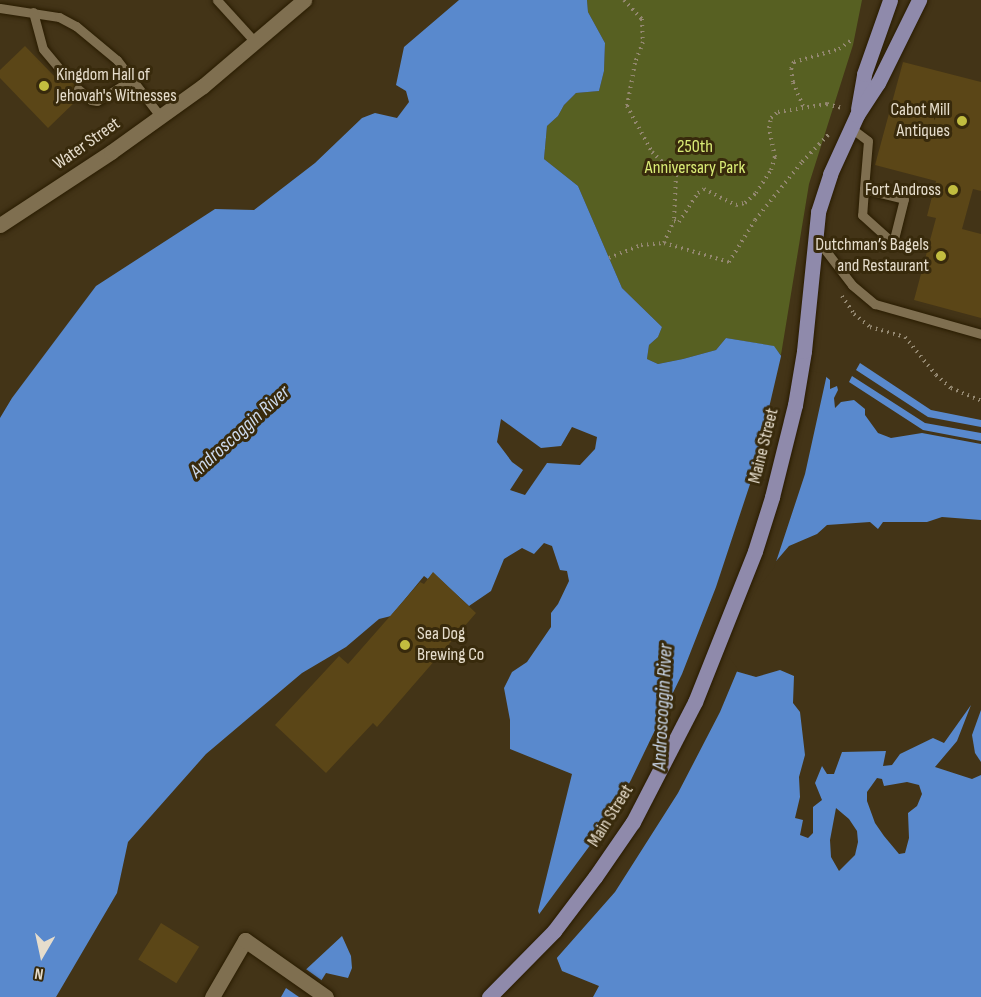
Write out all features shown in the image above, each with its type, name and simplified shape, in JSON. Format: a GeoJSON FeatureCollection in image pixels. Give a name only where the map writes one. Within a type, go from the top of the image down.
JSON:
{"type":"FeatureCollection","features":[{"type":"Feature","properties":{"kind":"main road"},"geometry":{"type":"LineString","coordinates":[[850,117],[890,0]]}},
{"type":"Feature","properties":{"kind":"main road"},"geometry":{"type":"LineString","coordinates":[[850,117],[878,83],[919,0]]}},
{"type":"Feature","properties":{"kind":"main road","name":"Maine Street"},"geometry":{"type":"LineString","coordinates":[[738,596],[755,551],[795,405],[811,301],[818,212],[850,117]]}},
{"type":"Feature","properties":{"kind":"main road","name":"Main Street"},"geometry":{"type":"LineString","coordinates":[[489,997],[554,931],[633,822],[695,702],[738,596]]}},
{"type":"Feature","properties":{"kind":"street","name":"Water Street"},"geometry":{"type":"LineString","coordinates":[[0,225],[160,116],[256,43],[304,0]]}},
{"type":"Feature","properties":{"kind":"street"},"geometry":{"type":"LineString","coordinates":[[212,997],[245,940],[326,997]]}},
{"type":"Feature","properties":{"kind":"lane"},"geometry":{"type":"LineString","coordinates":[[217,0],[256,43]]}},
{"type":"Feature","properties":{"kind":"lane"},"geometry":{"type":"LineString","coordinates":[[0,8],[59,17],[76,26],[104,48],[133,79],[160,116]]}},
{"type":"Feature","properties":{"kind":"lane"},"geometry":{"type":"LineString","coordinates":[[33,12],[43,49],[64,74]]}},
{"type":"Feature","properties":{"kind":"lane"},"geometry":{"type":"LineString","coordinates":[[78,89],[91,100],[97,101],[133,79]]}},
{"type":"Feature","properties":{"kind":"lane"},"geometry":{"type":"LineString","coordinates":[[850,117],[868,141],[864,189],[862,215],[893,243],[904,200],[864,189]]}},
{"type":"Feature","properties":{"kind":"lane"},"geometry":{"type":"LineString","coordinates":[[816,238],[852,285],[875,304],[981,334]]}},
{"type":"Feature","properties":{"kind":"path"},"geometry":{"type":"LineString","coordinates":[[624,0],[642,19],[643,42],[635,63],[627,106],[652,153],[676,175],[674,221],[664,243]]}},
{"type":"Feature","properties":{"kind":"path"},"geometry":{"type":"LineString","coordinates":[[804,106],[793,82],[791,69],[794,62],[839,49],[850,41]]}},
{"type":"Feature","properties":{"kind":"path"},"geometry":{"type":"LineString","coordinates":[[674,221],[679,222],[698,193],[704,189],[736,205],[750,198],[771,170],[775,156],[769,128],[771,118],[778,112],[804,106],[827,105],[850,117]]}},
{"type":"Feature","properties":{"kind":"path"},"geometry":{"type":"LineString","coordinates":[[609,258],[641,245],[664,243],[729,262],[755,220],[802,162],[830,133]]}},
{"type":"Feature","properties":{"kind":"path"},"geometry":{"type":"LineString","coordinates":[[836,287],[861,321],[870,327],[905,337],[944,383],[981,400]]}},
{"type":"Feature","properties":{"kind":"green space","name":"250th Anniversary Park"},"geometry":{"type":"Polygon","coordinates":[[[587,0],[862,0],[853,45],[809,184],[781,355],[773,346],[726,338],[716,350],[683,359],[658,364],[647,359],[649,345],[658,337],[662,327],[622,288],[578,186],[544,159],[547,126],[576,93],[599,91],[604,71],[605,43],[588,12],[587,0]]]}},
{"type":"Feature","properties":{"kind":"water","name":"Androscoggin River"},"geometry":{"type":"Polygon","coordinates":[[[459,0],[587,0],[588,12],[605,43],[604,71],[599,91],[576,93],[547,126],[544,159],[578,186],[622,288],[662,327],[658,337],[649,345],[647,359],[658,364],[683,359],[716,350],[726,338],[774,346],[792,371],[824,375],[830,380],[830,389],[837,386],[838,390],[834,398],[835,408],[841,402],[854,400],[865,409],[865,415],[878,433],[891,438],[922,433],[981,444],[981,520],[942,517],[927,522],[883,522],[878,529],[870,522],[827,525],[817,534],[789,546],[759,581],[723,633],[726,657],[735,671],[756,677],[780,670],[794,676],[793,703],[800,712],[805,755],[799,777],[800,797],[795,818],[803,820],[800,835],[808,838],[813,833],[813,807],[822,800],[815,783],[822,766],[827,774],[834,774],[842,752],[886,751],[883,766],[892,765],[900,754],[933,738],[944,743],[971,705],[957,741],[935,767],[972,779],[981,775],[981,997],[593,997],[599,986],[562,971],[538,911],[572,774],[510,749],[510,720],[504,688],[512,672],[527,662],[551,627],[551,613],[569,581],[567,571],[560,570],[552,546],[544,543],[534,554],[522,548],[504,559],[491,591],[469,606],[433,573],[428,579],[424,576],[391,616],[379,619],[346,647],[302,673],[206,754],[128,842],[117,893],[56,997],[0,997],[0,418],[12,398],[96,286],[215,209],[254,210],[315,163],[362,118],[375,113],[397,118],[409,102],[406,91],[396,85],[404,47],[459,0]],[[501,419],[497,442],[512,462],[523,470],[510,490],[525,495],[547,463],[580,465],[595,449],[597,437],[572,427],[561,446],[541,448],[501,419]],[[877,778],[867,792],[867,801],[875,823],[899,854],[905,853],[909,838],[908,813],[917,806],[922,794],[919,785],[907,782],[884,786],[882,779],[877,778]],[[836,808],[830,840],[831,857],[839,871],[855,855],[858,842],[857,831],[849,819],[836,808]]]}},
{"type":"Feature","properties":{"kind":"water"},"geometry":{"type":"Polygon","coordinates":[[[860,363],[931,410],[981,420],[981,427],[928,417],[856,370],[860,363]]]}},
{"type":"Feature","properties":{"kind":"water"},"geometry":{"type":"Polygon","coordinates":[[[852,376],[925,423],[981,433],[981,441],[923,430],[849,382],[852,376]]]}},
{"type":"Feature","properties":{"kind":"water"},"geometry":{"type":"Polygon","coordinates":[[[981,710],[981,762],[975,753],[972,735],[981,710]]]}},
{"type":"Feature","properties":{"kind":"water"},"geometry":{"type":"Polygon","coordinates":[[[342,936],[351,956],[352,968],[348,978],[326,973],[311,997],[281,997],[286,988],[342,936]]]}},
{"type":"Feature","properties":{"kind":"pier"},"geometry":{"type":"Polygon","coordinates":[[[782,352],[793,368],[827,374],[805,474],[774,568],[738,612],[726,634],[728,656],[738,669],[720,712],[678,793],[615,892],[555,960],[537,917],[608,821],[631,780],[682,674],[716,587],[754,472],[782,352]]]}},
{"type":"Feature","properties":{"kind":"pier"},"geometry":{"type":"Polygon","coordinates":[[[303,967],[324,982],[314,997],[299,997],[283,986],[303,967]]]}},
{"type":"Feature","properties":{"kind":"building","name":"Kingdom Hall of Jehovah's Witnesses"},"geometry":{"type":"Polygon","coordinates":[[[25,46],[58,80],[70,69],[83,83],[73,94],[78,99],[48,128],[0,78],[0,70],[25,46]]]}},
{"type":"Feature","properties":{"kind":"building","name":"Fort Andross"},"geometry":{"type":"Polygon","coordinates":[[[903,62],[981,82],[981,191],[973,189],[962,229],[981,234],[981,318],[914,300],[936,218],[927,216],[936,181],[875,165],[903,62]]]}},
{"type":"Feature","properties":{"kind":"building"},"geometry":{"type":"Polygon","coordinates":[[[433,572],[476,613],[377,727],[373,723],[326,773],[275,725],[339,656],[348,664],[420,582],[424,584],[433,572]]]}},
{"type":"Feature","properties":{"kind":"building"},"geometry":{"type":"Polygon","coordinates":[[[161,923],[199,947],[176,983],[138,959],[161,923]]]}},
{"type":"Feature","properties":{"kind":"place","name":"Kingdom Hall of Jehovah's Witnesses"},"geometry":{"type":"Point","coordinates":[44,86]}},
{"type":"Feature","properties":{"kind":"place","name":"Cabot Mill Antiques"},"geometry":{"type":"Point","coordinates":[962,121]}},
{"type":"Feature","properties":{"kind":"place","name":"Fort Andross"},"geometry":{"type":"Point","coordinates":[953,190]}},
{"type":"Feature","properties":{"kind":"place","name":"Dutchman’s Bagels and Restaurant"},"geometry":{"type":"Point","coordinates":[941,256]}},
{"type":"Feature","properties":{"kind":"place","name":"Sea Dog Brewing Co"},"geometry":{"type":"Point","coordinates":[405,645]}}]}
